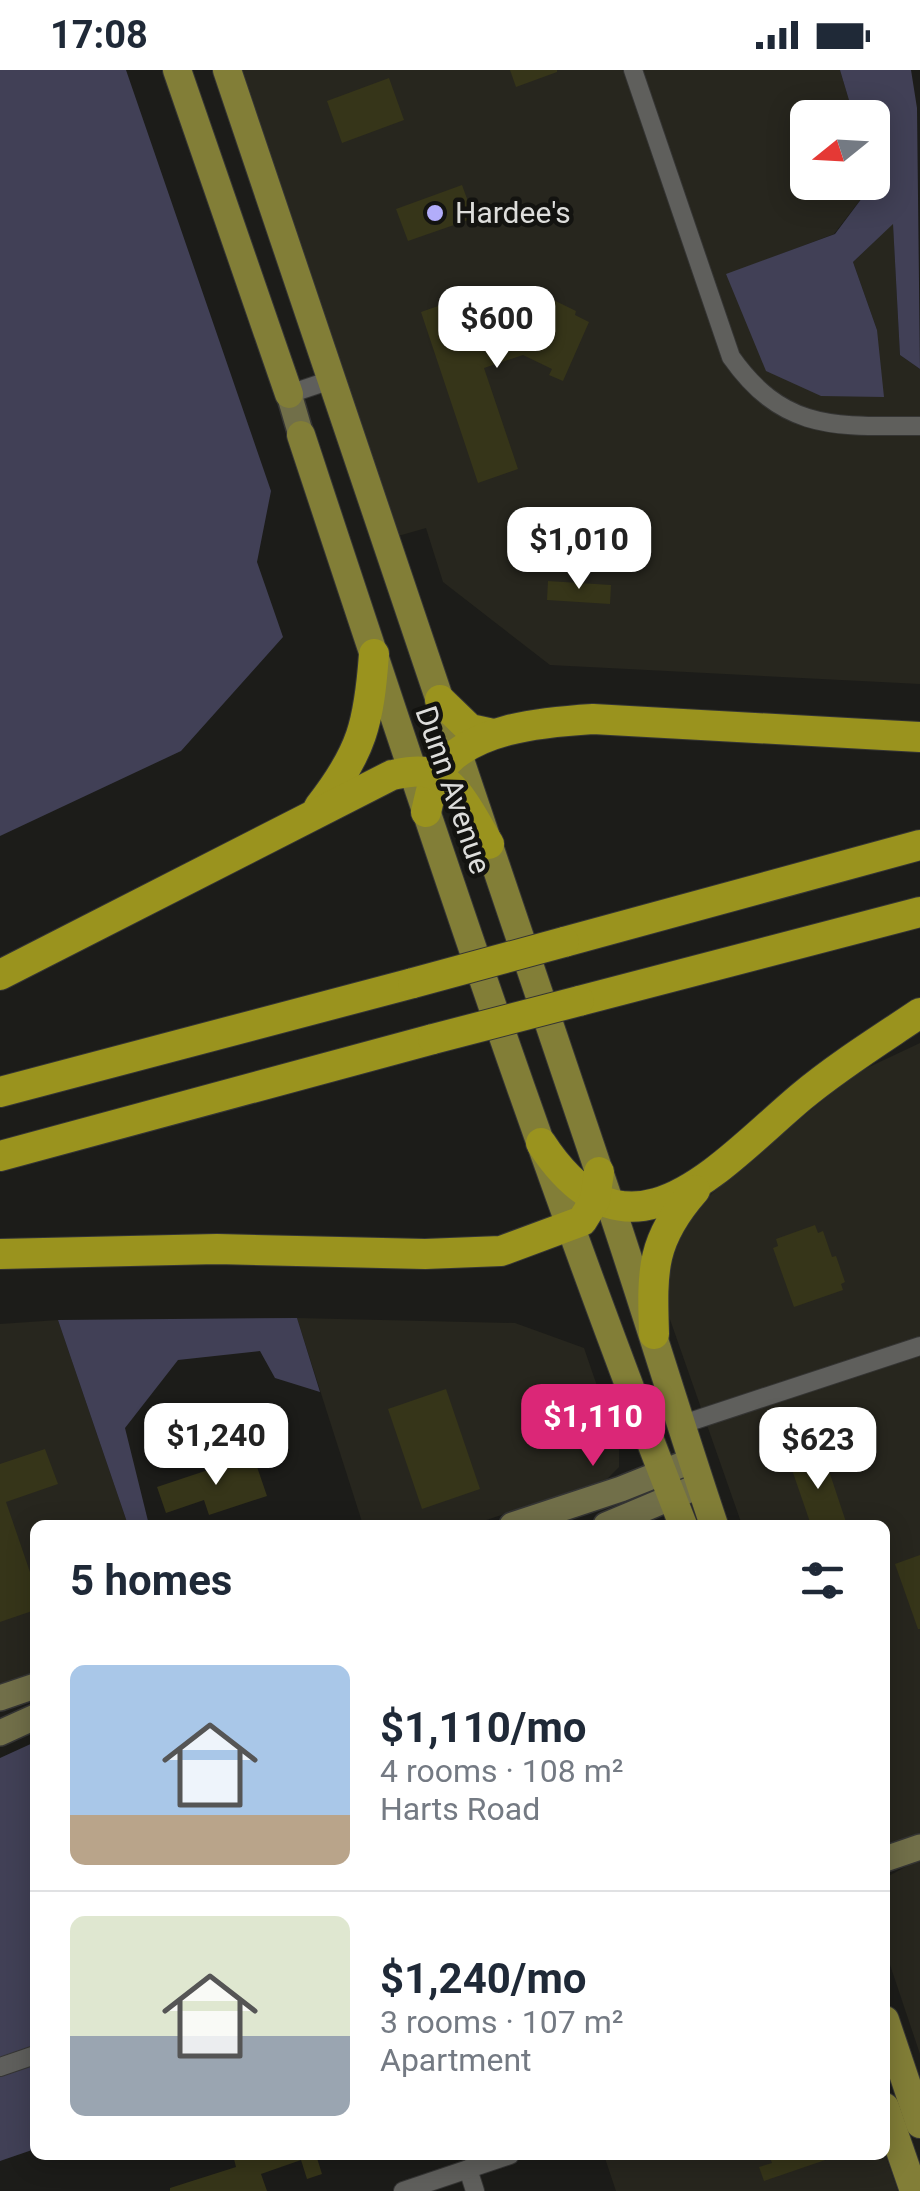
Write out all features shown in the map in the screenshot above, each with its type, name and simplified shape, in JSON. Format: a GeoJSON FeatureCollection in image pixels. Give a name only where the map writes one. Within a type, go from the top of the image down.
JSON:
{"type":"FeatureCollection","features":[{"type":"Feature","properties":{"kind":"highway"},"geometry":{"type":"LineString","coordinates":[[313,815],[342,778],[360,744],[370,708],[374,654]]}},
{"type":"Feature","properties":{"kind":"highway"},"geometry":{"type":"LineString","coordinates":[[440,700],[470,729],[493,734]]}},
{"type":"Feature","properties":{"kind":"highway"},"geometry":{"type":"LineString","coordinates":[[0,975],[366,786],[392,775],[436,767],[493,734],[593,719],[920,738]]}},
{"type":"Feature","properties":{"kind":"highway"},"geometry":{"type":"LineString","coordinates":[[426,812],[436,767]]}},
{"type":"Feature","properties":{"kind":"highway"},"geometry":{"type":"LineString","coordinates":[[436,767],[460,796],[489,844]]}},
{"type":"Feature","properties":{"kind":"highway"},"geometry":{"type":"LineString","coordinates":[[0,1092],[920,845]]}},
{"type":"Feature","properties":{"kind":"highway"},"geometry":{"type":"LineString","coordinates":[[0,1156],[920,912]]}},
{"type":"Feature","properties":{"kind":"highway"},"geometry":{"type":"LineString","coordinates":[[654,1334],[652,1281],[656,1257],[672,1216],[704,1179],[805,1094],[920,1012]]}},
{"type":"Feature","properties":{"kind":"highway"},"geometry":{"type":"LineString","coordinates":[[541,1143],[556,1167],[602,1192],[652,1207],[704,1179]]}},
{"type":"Feature","properties":{"kind":"highway"},"geometry":{"type":"LineString","coordinates":[[0,1254],[217,1249],[461,1254],[502,1250],[582,1221],[602,1192]]}},
{"type":"Feature","properties":{"kind":"main road","name":"Dunn Avenue"},"geometry":{"type":"LineString","coordinates":[[177,70],[289,394]]}},
{"type":"Feature","properties":{"kind":"main road","name":"Dunn Avenue"},"geometry":{"type":"LineString","coordinates":[[227,70],[440,700],[436,767]]}},
{"type":"Feature","properties":{"kind":"main road","name":"Dunn Avenue"},"geometry":{"type":"LineString","coordinates":[[302,435],[374,654],[436,767]]}},
{"type":"Feature","properties":{"kind":"main road","name":"Dunn Avenue"},"geometry":{"type":"LineString","coordinates":[[426,812],[570,1226],[680,1520]]}},
{"type":"Feature","properties":{"kind":"main road","name":"Dunn Avenue"},"geometry":{"type":"LineString","coordinates":[[489,844],[602,1192],[654,1334],[712,1520]]}},
{"type":"Feature","properties":{"kind":"main road"},"geometry":{"type":"LineString","coordinates":[[890,2036],[920,2124]]}},
{"type":"Feature","properties":{"kind":"main road"},"geometry":{"type":"LineString","coordinates":[[890,2121],[914,2191]]}},
{"type":"Feature","properties":{"kind":"street"},"geometry":{"type":"LineString","coordinates":[[633,70],[731,357],[746,379],[768,400],[794,415],[870,426],[920,426]]}},
{"type":"Feature","properties":{"kind":"street"},"geometry":{"type":"LineString","coordinates":[[289,394],[332,380]]}},
{"type":"Feature","properties":{"kind":"street","name":"Dunn Avenue"},"geometry":{"type":"LineString","coordinates":[[289,394],[302,435]]}},
{"type":"Feature","properties":{"kind":"street"},"geometry":{"type":"LineString","coordinates":[[680,1425],[920,1346]]}},
{"type":"Feature","properties":{"kind":"street"},"geometry":{"type":"LineString","coordinates":[[527,1520],[621,1489],[662,1470],[695,1474]]}},
{"type":"Feature","properties":{"kind":"street"},"geometry":{"type":"LineString","coordinates":[[618,1520],[671,1498],[695,1474]]}},
{"type":"Feature","properties":{"kind":"street"},"geometry":{"type":"LineString","coordinates":[[0,1698],[30,1688]]}},
{"type":"Feature","properties":{"kind":"street"},"geometry":{"type":"LineString","coordinates":[[0,1733],[30,1718]]}},
{"type":"Feature","properties":{"kind":"street"},"geometry":{"type":"LineString","coordinates":[[890,1856],[920,1846]]}},
{"type":"Feature","properties":{"kind":"street"},"geometry":{"type":"LineString","coordinates":[[0,2067],[30,2057]]}},
{"type":"Feature","properties":{"kind":"street"},"geometry":{"type":"LineString","coordinates":[[402,2191],[495,2160]]}},
{"type":"Feature","properties":{"kind":"street"},"geometry":{"type":"LineString","coordinates":[[468,2169],[476,2191]]}},
{"type":"Feature","properties":{"kind":"shaded area"},"geometry":{"type":"Polygon","coordinates":[[[0,70],[126,70],[271,491],[257,562],[283,637],[181,751],[0,836],[0,70]]]}},
{"type":"Feature","properties":{"kind":"shaded area"},"geometry":{"type":"Polygon","coordinates":[[[241,70],[840,70],[849,100],[790,100],[790,200],[860,200],[834,234],[726,275],[877,330],[853,262],[893,223],[900,355],[920,369],[920,684],[550,665],[443,582],[426,528],[398,536],[241,70]]]}},
{"type":"Feature","properties":{"kind":"shaded area"},"geometry":{"type":"Polygon","coordinates":[[[840,70],[911,70],[917,108],[920,369],[900,355],[893,224],[853,262],[877,330],[884,397],[821,396],[766,371],[726,274],[835,234],[860,200],[890,200],[890,100],[849,100],[840,70]]]}},
{"type":"Feature","properties":{"kind":"shaded area"},"geometry":{"type":"Polygon","coordinates":[[[920,1043],[920,1833],[890,1843],[890,1520],[740,1520],[666,1308],[664,1264],[694,1209],[852,1075],[920,1043]]]}},
{"type":"Feature","properties":{"kind":"shaded area"},"geometry":{"type":"Polygon","coordinates":[[[297,1318],[515,1323],[584,1348],[619,1450],[619,1467],[607,1479],[487,1520],[361,1520],[297,1318]]]}},
{"type":"Feature","properties":{"kind":"shaded area"},"geometry":{"type":"Polygon","coordinates":[[[297,1318],[320,1392],[275,1378],[260,1351],[178,1360],[125,1428],[148,1520],[126,1520],[58,1320],[297,1318]]]}},
{"type":"Feature","properties":{"kind":"shaded area"},"geometry":{"type":"Polygon","coordinates":[[[58,1320],[126,1520],[30,1520],[30,1681],[0,1691],[0,1324],[58,1320]]]}},
{"type":"Feature","properties":{"kind":"shaded area"},"geometry":{"type":"Polygon","coordinates":[[[30,1744],[30,2151],[0,2161],[0,1758],[30,1744]]]}},
{"type":"Feature","properties":{"kind":"shaded area"},"geometry":{"type":"Polygon","coordinates":[[[920,1859],[920,2054],[890,1965],[890,1875],[920,1859]]]}},
{"type":"Feature","properties":{"kind":"shaded area"},"geometry":{"type":"Polygon","coordinates":[[[606,2160],[887,2160],[898,2191],[616,2191],[606,2160]]]}},
{"type":"Feature","properties":{"kind":"building"},"geometry":{"type":"Polygon","coordinates":[[[510,70],[557,70],[557,72],[516,87],[510,70]]]}},
{"type":"Feature","properties":{"kind":"building"},"geometry":{"type":"Polygon","coordinates":[[[389,78],[404,120],[342,143],[327,101],[389,78]]]}},
{"type":"Feature","properties":{"kind":"building","name":"Hardee's"},"geometry":{"type":"Polygon","coordinates":[[[462,185],[474,218],[408,241],[396,209],[462,185]]]}},
{"type":"Feature","properties":{"kind":"building"},"geometry":{"type":"Polygon","coordinates":[[[533,290],[576,311],[575,315],[589,322],[563,381],[549,375],[552,369],[523,355],[484,368],[518,469],[478,483],[421,312],[461,298],[478,350],[524,335],[522,326],[531,306],[526,304],[533,290]]]}},
{"type":"Feature","properties":{"kind":"building"},"geometry":{"type":"Polygon","coordinates":[[[548,581],[611,585],[610,604],[547,600],[548,581]]]}},
{"type":"Feature","properties":{"kind":"building"},"geometry":{"type":"Polygon","coordinates":[[[815,1225],[818,1233],[823,1231],[832,1257],[836,1256],[845,1282],[841,1284],[843,1290],[794,1307],[773,1248],[778,1246],[776,1239],[815,1225]]]}},
{"type":"Feature","properties":{"kind":"building"},"geometry":{"type":"Polygon","coordinates":[[[446,1389],[480,1489],[422,1509],[388,1409],[446,1389]]]}},
{"type":"Feature","properties":{"kind":"building"},"geometry":{"type":"Polygon","coordinates":[[[45,1449],[58,1484],[6,1502],[30,1572],[30,1612],[0,1622],[0,1464],[45,1449]]]}},
{"type":"Feature","properties":{"kind":"building"},"geometry":{"type":"Polygon","coordinates":[[[823,1453],[845,1520],[809,1520],[790,1464],[823,1453]]]}},
{"type":"Feature","properties":{"kind":"building"},"geometry":{"type":"Polygon","coordinates":[[[253,1455],[267,1496],[209,1515],[204,1500],[166,1513],[157,1487],[253,1455]]]}},
{"type":"Feature","properties":{"kind":"building"},"geometry":{"type":"Polygon","coordinates":[[[920,1555],[920,1629],[918,1629],[895,1564],[920,1555]]]}},
{"type":"Feature","properties":{"kind":"building"},"geometry":{"type":"Polygon","coordinates":[[[234,2160],[301,2160],[261,2174],[267,2191],[170,2191],[170,2188],[236,2167],[234,2160]]]}},
{"type":"Feature","properties":{"kind":"building"},"geometry":{"type":"Polygon","coordinates":[[[301,2160],[318,2160],[322,2174],[307,2179],[301,2160]]]}},
{"type":"Feature","properties":{"kind":"building"},"geometry":{"type":"Polygon","coordinates":[[[771,2160],[825,2160],[764,2181],[759,2167],[772,2163],[771,2160]]]}},
{"type":"Feature","properties":{"kind":"place","name":"Hardee's"},"geometry":{"type":"Point","coordinates":[435,213]}}]}
